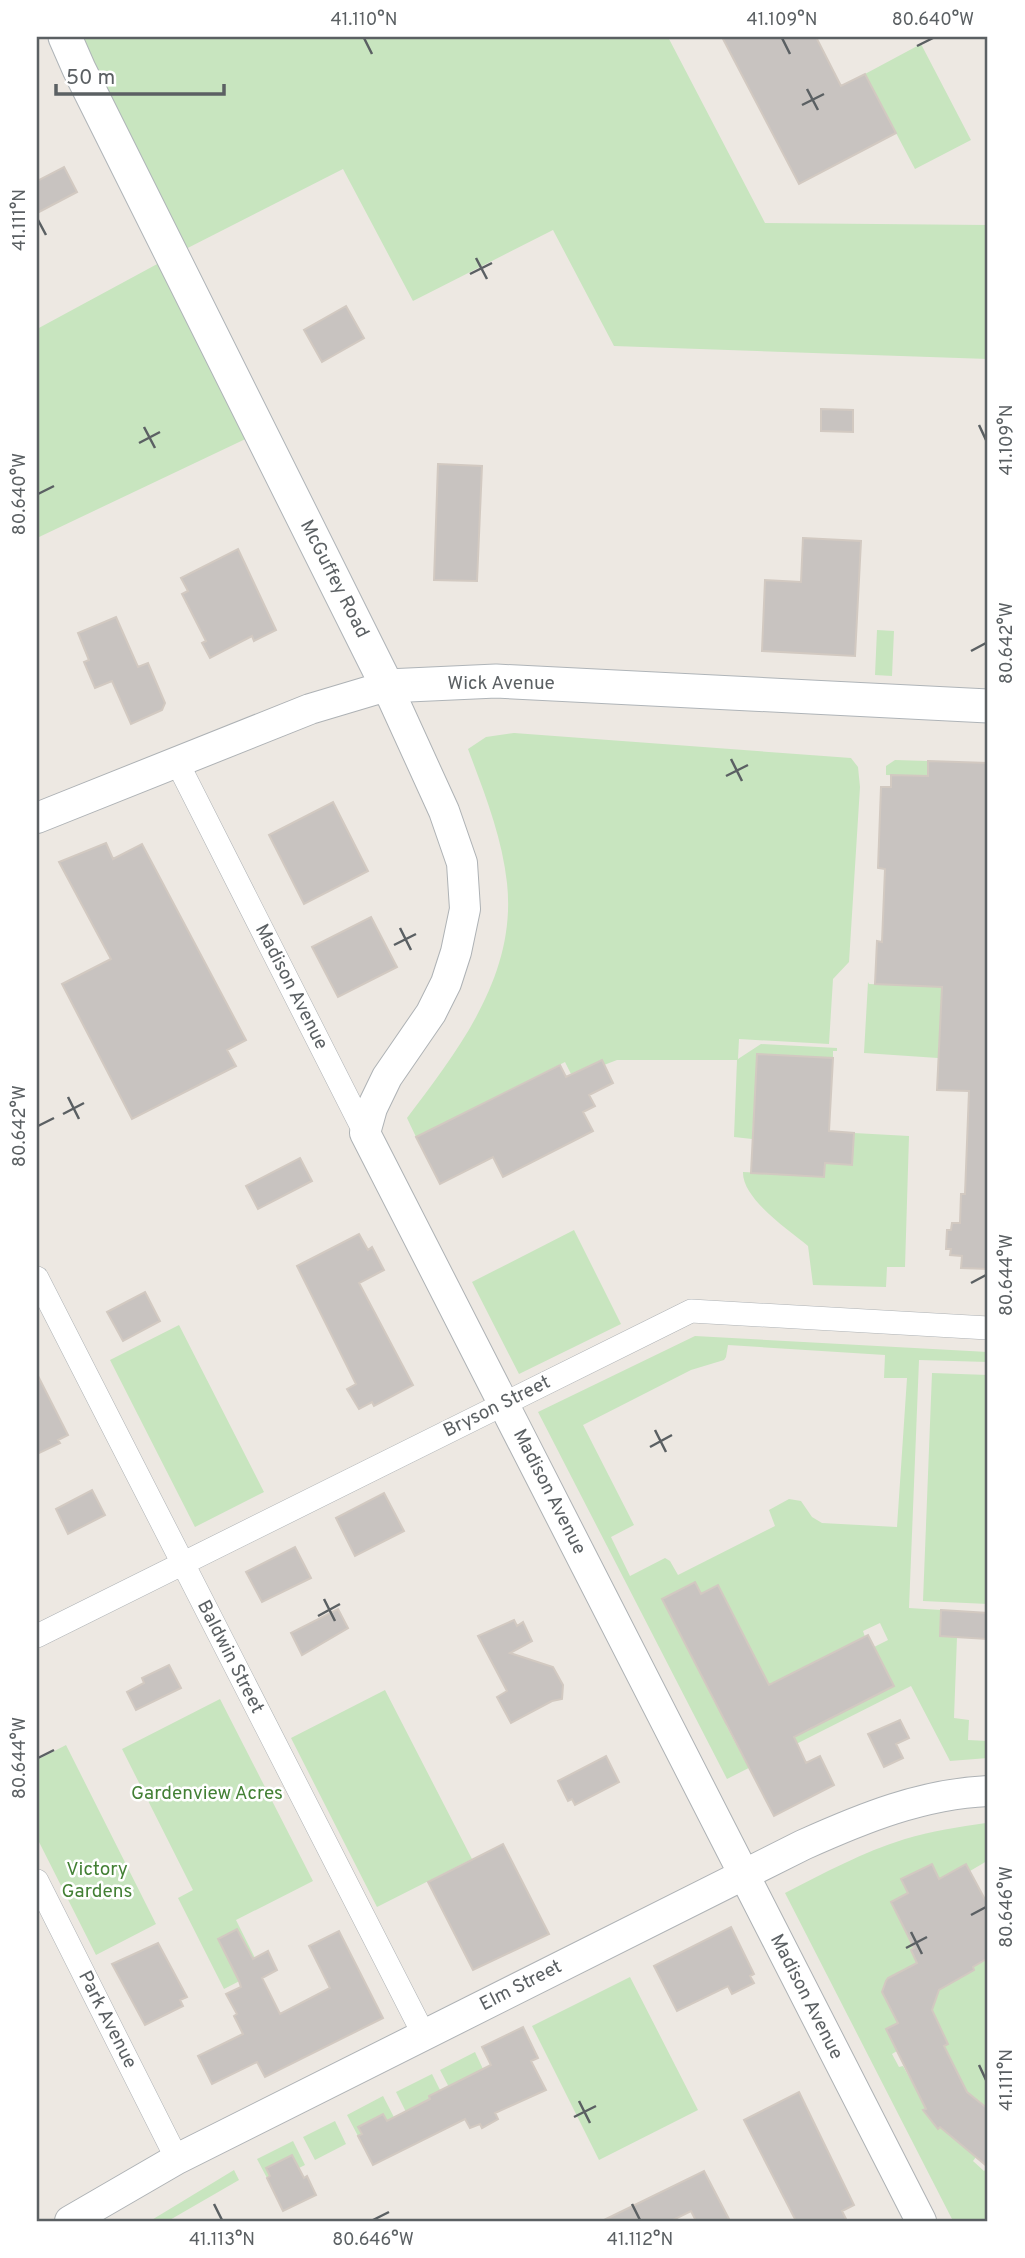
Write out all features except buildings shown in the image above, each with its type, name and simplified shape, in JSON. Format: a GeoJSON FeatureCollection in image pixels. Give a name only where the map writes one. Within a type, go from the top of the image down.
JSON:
{"type":"FeatureCollection","features":[{"type":"Feature","properties":{"kind":"main road","name":"McGuffey Road"},"geometry":{"type":"LineString","coordinates":[[65,37],[387,686]]}},
{"type":"Feature","properties":{"kind":"main road","name":"Wick Avenue"},"geometry":{"type":"LineString","coordinates":[[387,686],[496,681],[988,706]]}},
{"type":"Feature","properties":{"kind":"street","name":"Wick Avenue"},"geometry":{"type":"LineString","coordinates":[[37,818],[310,709],[387,686]]}},
{"type":"Feature","properties":{"kind":"street","name":"McGuffey Road"},"geometry":{"type":"LineString","coordinates":[[365,1133],[372,1108],[387,1077],[431,1013],[446,983],[456,952],[464,909],[462,863],[444,811],[387,686]]}},
{"type":"Feature","properties":{"kind":"street","name":"Madison Avenue"},"geometry":{"type":"LineString","coordinates":[[177,762],[921,2221]]}},
{"type":"Feature","properties":{"kind":"street","name":"Baldwin Street"},"geometry":{"type":"LineString","coordinates":[[37,1278],[424,2035]]}},
{"type":"Feature","properties":{"kind":"street","name":"Bryson Street"},"geometry":{"type":"LineString","coordinates":[[37,1636],[691,1311],[988,1328]]}},
{"type":"Feature","properties":{"kind":"street","name":"Elm Street"},"geometry":{"type":"LineString","coordinates":[[70,2221],[177,2159],[744,1874],[864,1818],[945,1795],[988,1791]]}},
{"type":"Feature","properties":{"kind":"street","name":"Park Avenue"},"geometry":{"type":"LineString","coordinates":[[37,1881],[177,2159]]}},
{"type":"Feature","properties":{"kind":"green space"},"geometry":{"type":"Polygon","coordinates":[[[65,37],[668,37],[765,223],[988,225],[988,359],[614,346],[553,230],[413,301],[343,169],[172,256],[65,37]]]}},
{"type":"Feature","properties":{"kind":"green space"},"geometry":{"type":"Polygon","coordinates":[[[921,44],[971,140],[915,169],[865,74],[921,44]]]}},
{"type":"Feature","properties":{"kind":"green space"},"geometry":{"type":"Polygon","coordinates":[[[172,256],[260,432],[37,538],[37,329],[172,256]]]}},
{"type":"Feature","properties":{"kind":"green space"},"geometry":{"type":"Polygon","coordinates":[[[877,630],[894,631],[892,676],[875,675],[877,630]]]}},
{"type":"Feature","properties":{"kind":"green space"},"geometry":{"type":"Polygon","coordinates":[[[514,733],[851,758],[858,767],[860,787],[849,962],[833,979],[829,1044],[739,1039],[738,1059],[761,1044],[837,1048],[837,1051],[833,1051],[833,1058],[757,1054],[752,1139],[734,1137],[737,1060],[617,1060],[604,1065],[601,1060],[571,1074],[565,1062],[416,1137],[407,1118],[446,1065],[480,1009],[503,949],[508,917],[507,883],[501,848],[492,814],[468,749],[486,737],[514,733]]]}},
{"type":"Feature","properties":{"kind":"green space"},"geometry":{"type":"Polygon","coordinates":[[[895,760],[928,761],[928,776],[886,775],[886,766],[895,760]]]}},
{"type":"Feature","properties":{"kind":"green space"},"geometry":{"type":"Polygon","coordinates":[[[868,982],[942,987],[938,1058],[864,1053],[868,982]]]}},
{"type":"Feature","properties":{"kind":"green space"},"geometry":{"type":"Polygon","coordinates":[[[854,1133],[909,1136],[905,1267],[887,1267],[886,1287],[813,1285],[808,1246],[758,1203],[750,1193],[743,1172],[824,1176],[825,1163],[852,1165],[854,1133]]]}},
{"type":"Feature","properties":{"kind":"green space"},"geometry":{"type":"Polygon","coordinates":[[[574,1230],[621,1324],[519,1374],[472,1282],[574,1230]]]}},
{"type":"Feature","properties":{"kind":"green space"},"geometry":{"type":"Polygon","coordinates":[[[179,1325],[264,1492],[195,1527],[110,1360],[179,1325]]]}},
{"type":"Feature","properties":{"kind":"green space"},"geometry":{"type":"Polygon","coordinates":[[[695,1336],[988,1352],[988,1362],[919,1360],[909,1608],[941,1610],[940,1636],[957,1637],[954,1718],[969,1720],[968,1740],[988,1741],[988,1758],[950,1761],[911,1686],[727,1779],[538,1412],[695,1336]],[[728,1345],[724,1360],[691,1370],[583,1425],[634,1525],[611,1537],[630,1576],[665,1558],[670,1561],[678,1575],[775,1526],[769,1510],[789,1499],[801,1501],[812,1517],[822,1523],[897,1527],[907,1378],[884,1378],[885,1355],[728,1345]],[[694,1582],[662,1599],[728,1723],[726,1725],[745,1761],[894,1686],[874,1647],[888,1640],[880,1623],[863,1631],[865,1637],[769,1685],[718,1585],[701,1594],[694,1582]]]}},
{"type":"Feature","properties":{"kind":"green space"},"geometry":{"type":"Polygon","coordinates":[[[932,1373],[988,1375],[988,1604],[923,1601],[932,1373]]]}},
{"type":"Feature","properties":{"kind":"green space"},"geometry":{"type":"Polygon","coordinates":[[[385,1690],[472,1859],[377,1907],[291,1738],[385,1690]]]}},
{"type":"Feature","properties":{"kind":"green space","name":"Gardenview Acres"},"geometry":{"type":"Polygon","coordinates":[[[220,1699],[313,1881],[236,1920],[261,1970],[224,1989],[178,1898],[193,1890],[122,1749],[220,1699]]]}},
{"type":"Feature","properties":{"kind":"green space","name":"Victory Gardens"},"geometry":{"type":"Polygon","coordinates":[[[66,1745],[156,1924],[96,1955],[37,1838],[37,1760],[66,1745]]]}},
{"type":"Feature","properties":{"kind":"green space"},"geometry":{"type":"Polygon","coordinates":[[[986,1823],[987,1861],[970,1871],[966,1864],[939,1879],[932,1864],[901,1879],[908,1893],[891,1902],[904,1929],[921,1921],[919,1966],[906,1968],[893,1975],[894,1982],[887,1979],[883,1991],[901,2021],[886,2029],[897,2051],[892,2054],[899,2067],[903,2066],[927,2109],[923,2111],[938,2129],[942,2125],[947,2133],[976,2157],[973,2161],[984,2171],[988,2167],[988,2221],[953,2221],[785,1893],[889,1844],[925,1834],[986,1823]]]}},
{"type":"Feature","properties":{"kind":"green space"},"geometry":{"type":"Polygon","coordinates":[[[988,1958],[988,2109],[976,2099],[973,2101],[961,2086],[963,2084],[923,2004],[928,1993],[988,1958]]]}},
{"type":"Feature","properties":{"kind":"green space"},"geometry":{"type":"Polygon","coordinates":[[[630,1977],[698,2110],[599,2160],[532,2026],[630,1977]]]}},
{"type":"Feature","properties":{"kind":"green space"},"geometry":{"type":"Polygon","coordinates":[[[475,2052],[498,2101],[452,2093],[440,2070],[475,2052]]]}},
{"type":"Feature","properties":{"kind":"green space"},"geometry":{"type":"Polygon","coordinates":[[[432,2074],[442,2094],[410,2120],[396,2092],[432,2074]]]}},
{"type":"Feature","properties":{"kind":"green space"},"geometry":{"type":"Polygon","coordinates":[[[383,2096],[398,2125],[391,2128],[383,2114],[358,2127],[362,2134],[358,2136],[347,2115],[383,2096]]]}},
{"type":"Feature","properties":{"kind":"green space"},"geometry":{"type":"Polygon","coordinates":[[[335,2121],[346,2144],[315,2160],[303,2137],[335,2121]]]}},
{"type":"Feature","properties":{"kind":"green space"},"geometry":{"type":"Polygon","coordinates":[[[293,2141],[305,2165],[299,2168],[292,2156],[267,2178],[257,2159],[293,2141]]]}},
{"type":"Feature","properties":{"kind":"green space"},"geometry":{"type":"Polygon","coordinates":[[[234,2170],[239,2180],[168,2221],[150,2221],[234,2170]]]}}]}
